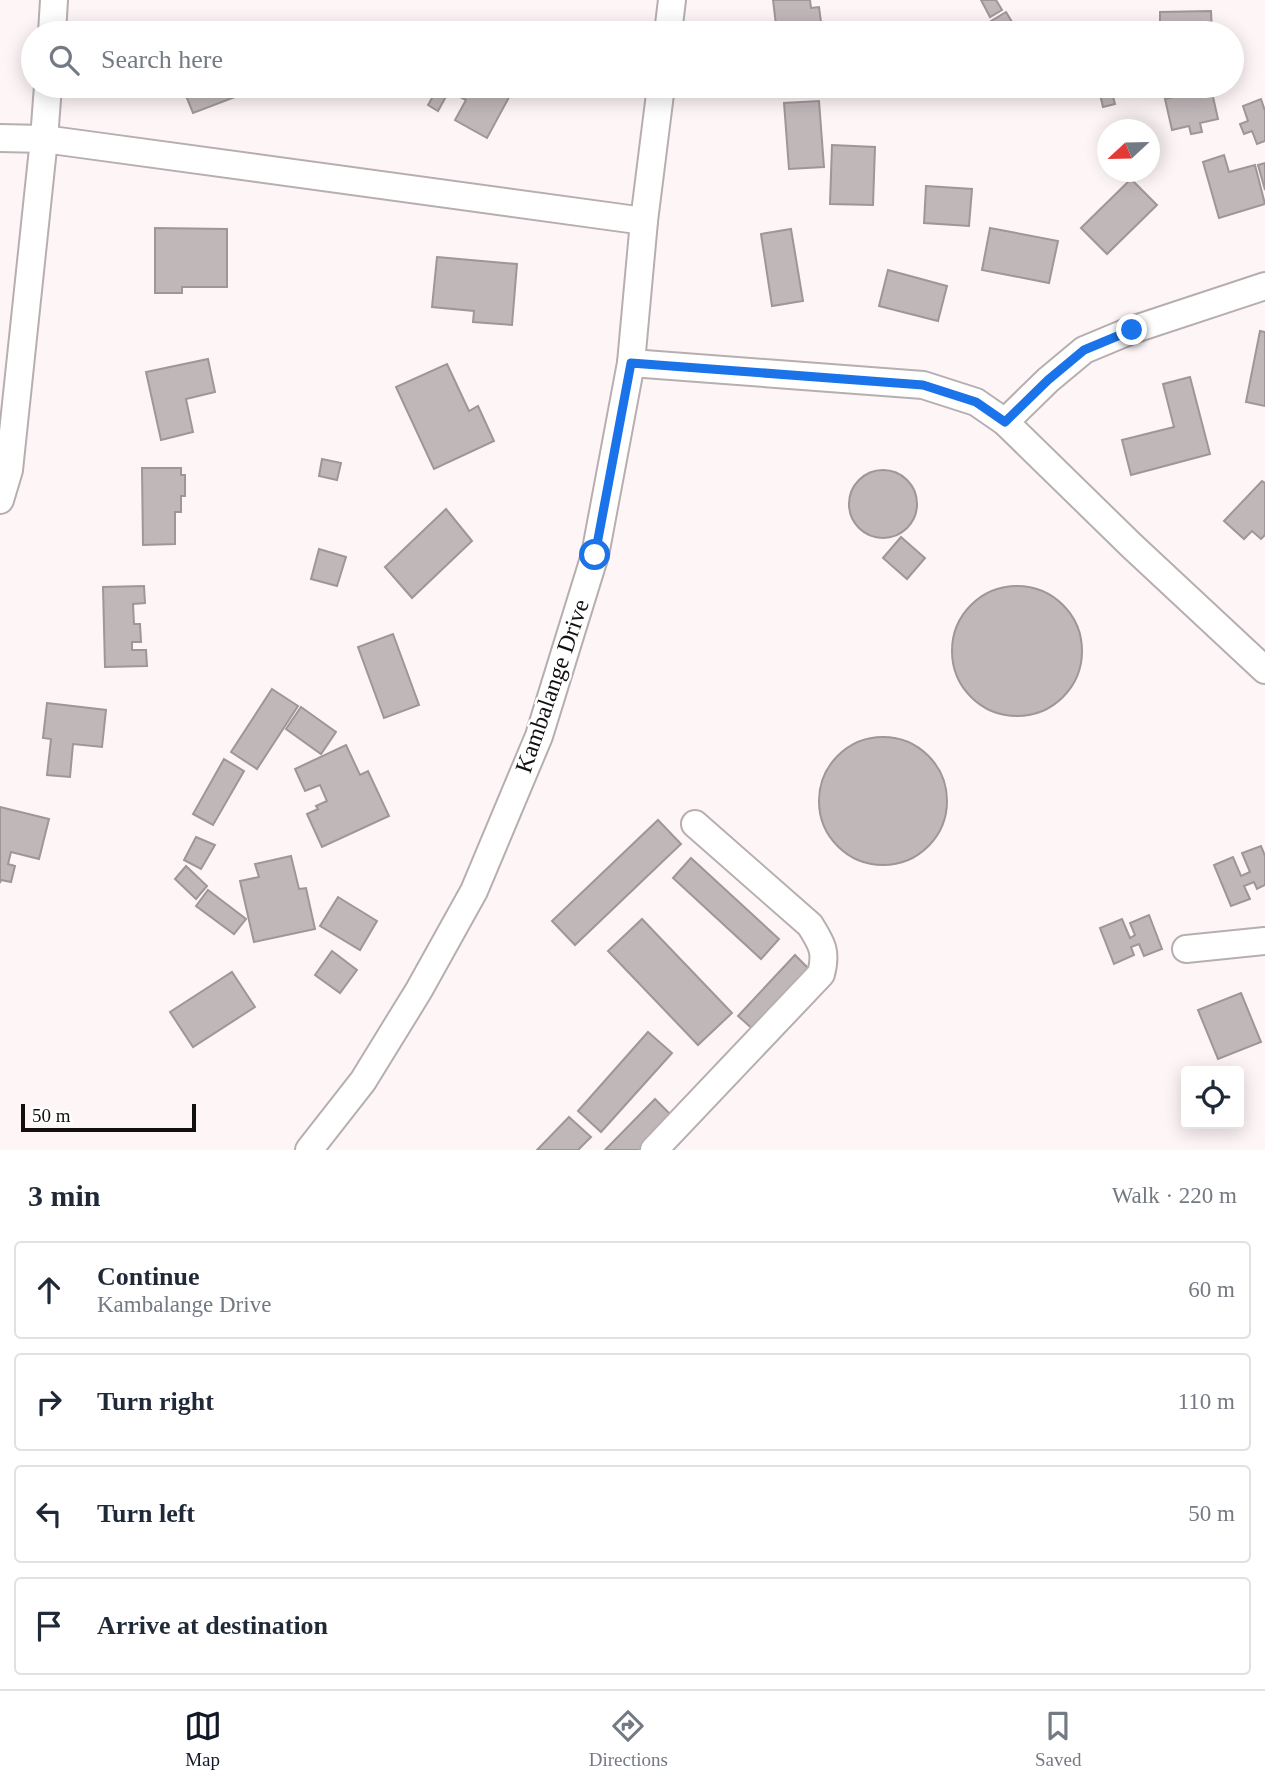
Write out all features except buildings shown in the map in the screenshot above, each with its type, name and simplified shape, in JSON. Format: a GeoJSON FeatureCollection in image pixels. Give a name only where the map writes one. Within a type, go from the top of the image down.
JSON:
{"type":"FeatureCollection","features":[{"type":"Feature","properties":{"kind":"street"},"geometry":{"type":"LineString","coordinates":[[53,21],[54,0]]}},
{"type":"Feature","properties":{"kind":"street"},"geometry":{"type":"LineString","coordinates":[[669,21],[672,0]]}},
{"type":"Feature","properties":{"kind":"street"},"geometry":{"type":"LineString","coordinates":[[0,500],[9,470],[47,98]]}},
{"type":"Feature","properties":{"kind":"street","name":"Kambalange Drive"},"geometry":{"type":"LineString","coordinates":[[309,1150],[363,1081],[419,990],[474,891],[540,736],[595,555],[631,363],[644,220],[659,98]]}},
{"type":"Feature","properties":{"kind":"street"},"geometry":{"type":"LineString","coordinates":[[0,138],[44,139],[644,220]]}},
{"type":"Feature","properties":{"kind":"street"},"geometry":{"type":"LineString","coordinates":[[1005,422],[1084,350],[1132,330],[1265,286]]}},
{"type":"Feature","properties":{"kind":"street"},"geometry":{"type":"LineString","coordinates":[[631,363],[923,385],[976,402],[1005,422],[1265,670]]}},
{"type":"Feature","properties":{"kind":"street"},"geometry":{"type":"LineString","coordinates":[[654,1150],[821,974],[825,960],[821,942],[810,925],[695,824]]}},
{"type":"Feature","properties":{"kind":"street"},"geometry":{"type":"LineString","coordinates":[[1186,949],[1265,941]]}},
{"type":"Feature","properties":{"kind":"route"},"geometry":{"type":"LineString","coordinates":[[595,555],[631,363],[923,385],[976,402],[1005,422],[1084,350],[1132,330]]}}]}
